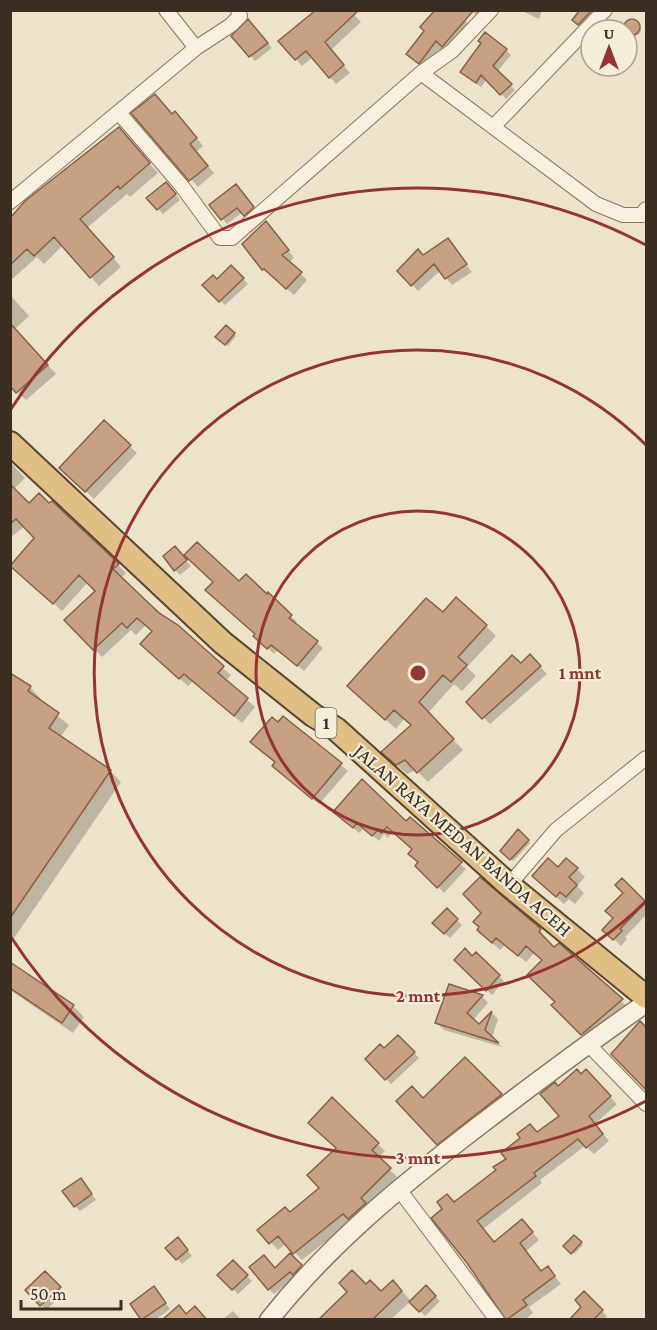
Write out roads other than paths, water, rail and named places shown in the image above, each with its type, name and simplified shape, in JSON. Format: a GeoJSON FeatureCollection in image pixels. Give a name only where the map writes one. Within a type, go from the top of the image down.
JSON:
{"type":"FeatureCollection","features":[{"type":"Feature","properties":{"kind":"highway","name":"JALAN RAYA MEDAN BANDA ACEH"},"geometry":{"type":"LineString","coordinates":[[10,444],[223,643],[313,715],[336,729],[509,885],[644,993]]}},
{"type":"Feature","properties":{"kind":"street"},"geometry":{"type":"LineString","coordinates":[[166,10],[196,48]]}},
{"type":"Feature","properties":{"kind":"street"},"geometry":{"type":"LineString","coordinates":[[120,114],[180,185],[220,238],[232,238],[421,73],[452,51],[491,10]]}},
{"type":"Feature","properties":{"kind":"street"},"geometry":{"type":"LineString","coordinates":[[493,127],[605,10]]}},
{"type":"Feature","properties":{"kind":"street"},"geometry":{"type":"LineString","coordinates":[[10,202],[120,114],[196,48],[231,25],[241,12]]}},
{"type":"Feature","properties":{"kind":"street"},"geometry":{"type":"LineString","coordinates":[[421,73],[596,204],[623,214],[642,214],[646,209]]}},
{"type":"Feature","properties":{"kind":"street"},"geometry":{"type":"LineString","coordinates":[[509,885],[556,831],[646,758]]}},
{"type":"Feature","properties":{"kind":"street"},"geometry":{"type":"LineString","coordinates":[[269,1320],[330,1249],[398,1188],[588,1044],[644,993]]}},
{"type":"Feature","properties":{"kind":"street"},"geometry":{"type":"LineString","coordinates":[[588,1044],[646,1104]]}},
{"type":"Feature","properties":{"kind":"street"},"geometry":{"type":"LineString","coordinates":[[398,1188],[496,1320]]}}]}
